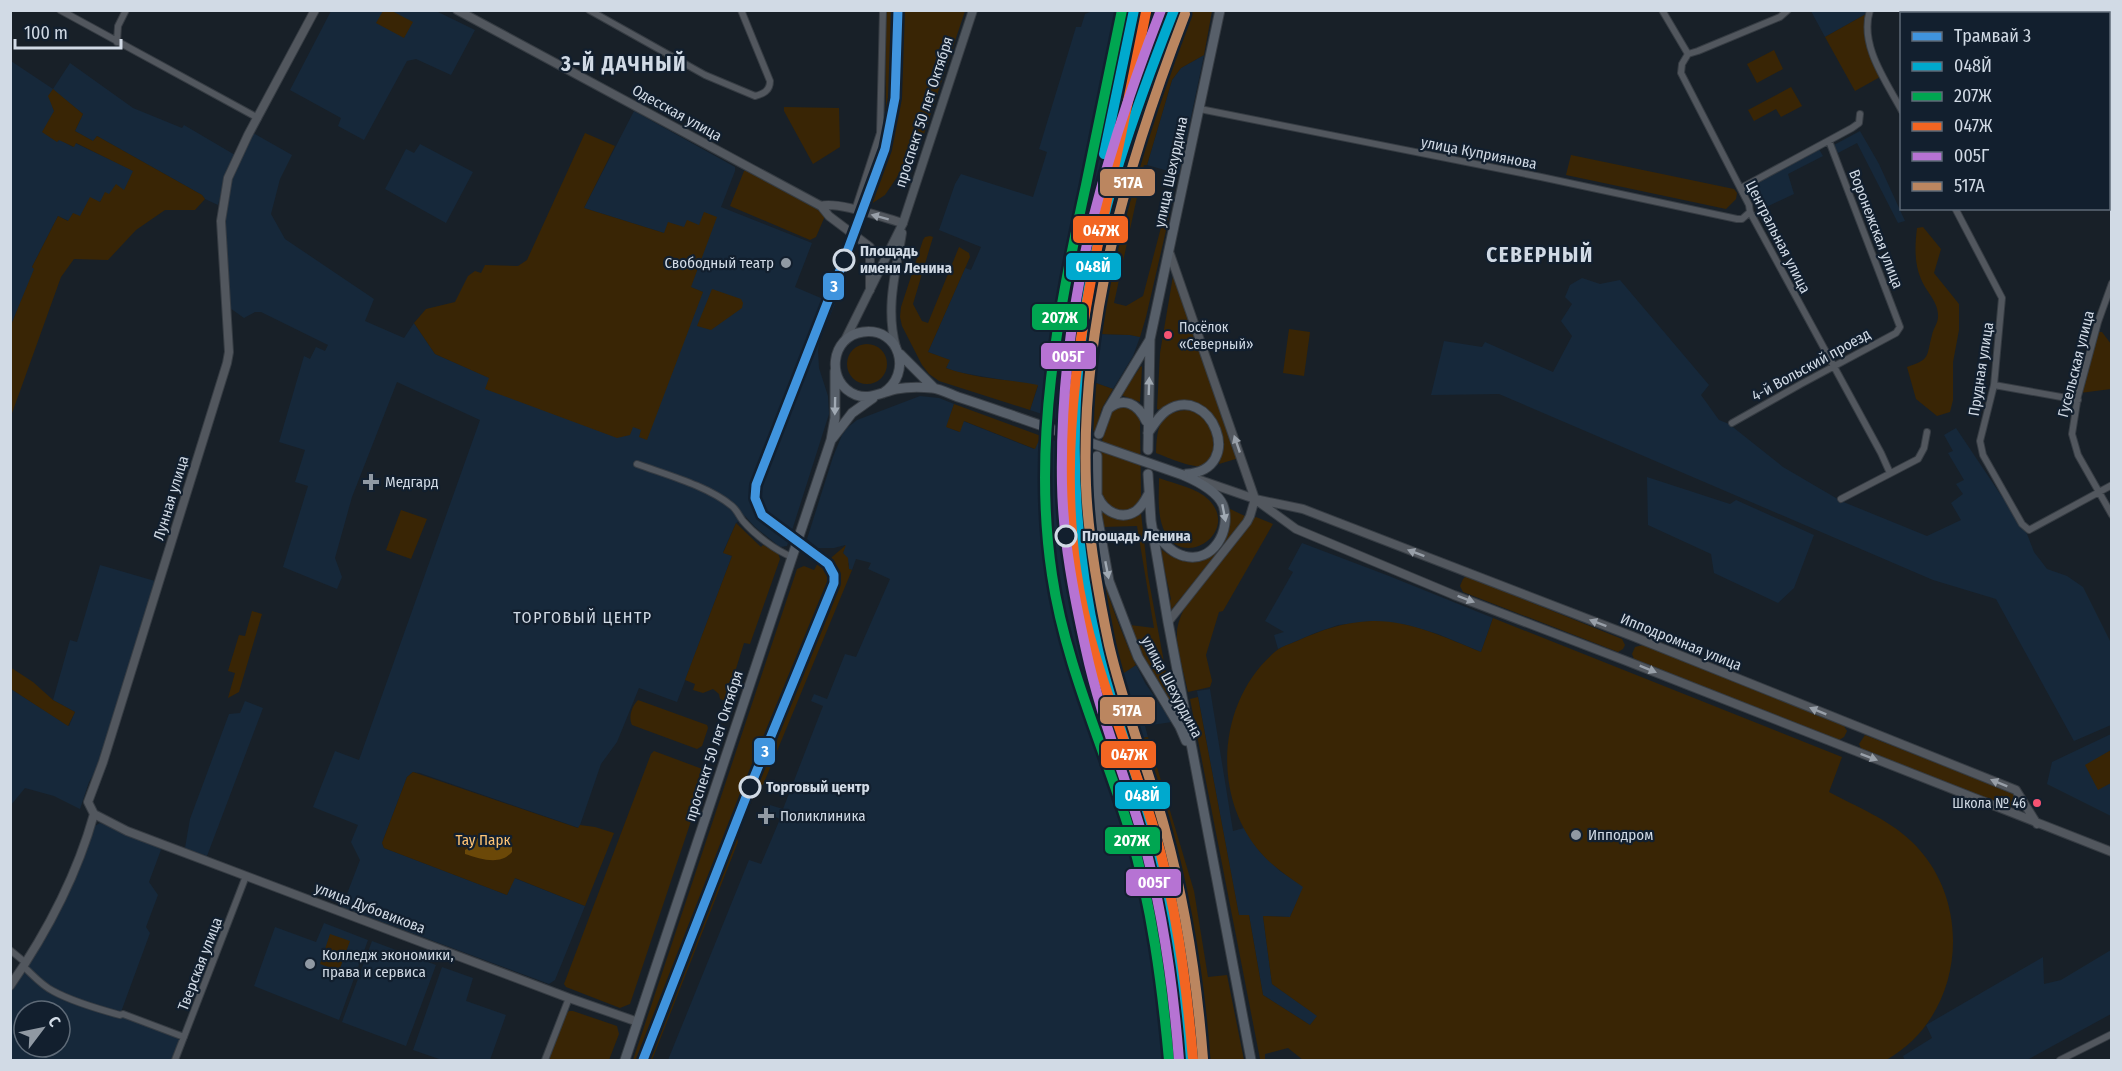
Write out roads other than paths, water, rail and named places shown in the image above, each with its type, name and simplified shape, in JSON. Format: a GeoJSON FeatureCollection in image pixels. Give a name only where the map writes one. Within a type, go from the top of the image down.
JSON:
{"type":"FeatureCollection","features":[{"type":"Feature","properties":{"kind":"main road","name":"проспект 50 лет Октября"},"geometry":{"type":"LineString","coordinates":[[845,340],[903,224],[973,10]]}},
{"type":"Feature","properties":{"kind":"main road","name":"улица Шехурдина"},"geometry":{"type":"LineString","coordinates":[[1148,450],[1150,339],[1170,254],[1220,10]]}},
{"type":"Feature","properties":{"kind":"main road","name":"проспект 50 лет Октября"},"geometry":{"type":"LineString","coordinates":[[896,348],[892,332],[890,304],[903,224]]}},
{"type":"Feature","properties":{"kind":"main road"},"geometry":{"type":"LineString","coordinates":[[934,388],[918,374],[886,337],[873,332],[858,333],[845,340],[836,354],[836,371],[840,382],[850,392],[864,397],[901,388],[934,388],[1183,475],[1199,482],[1222,504],[1226,520],[1220,541],[1207,553],[1194,557],[1184,556],[1170,549],[1152,530]]}},
{"type":"Feature","properties":{"kind":"main road","name":"улица Шехурдина"},"geometry":{"type":"LineString","coordinates":[[1099,434],[1108,409],[1150,339]]}},
{"type":"Feature","properties":{"kind":"main road"},"geometry":{"type":"LineString","coordinates":[[880,394],[893,384],[899,372],[900,362],[896,348]]}},
{"type":"Feature","properties":{"kind":"main road","name":"проспект 50 лет Октября"},"geometry":{"type":"LineString","coordinates":[[625,1060],[831,440],[835,418],[836,371]]}},
{"type":"Feature","properties":{"kind":"main road","name":"проспект 50 лет Октября"},"geometry":{"type":"LineString","coordinates":[[831,440],[852,413],[865,402],[880,394]]}},
{"type":"Feature","properties":{"kind":"main road"},"geometry":{"type":"LineString","coordinates":[[1108,409],[1120,402],[1131,402],[1139,409],[1147,423]]}},
{"type":"Feature","properties":{"kind":"main road"},"geometry":{"type":"LineString","coordinates":[[1148,433],[1162,414],[1174,407],[1196,408],[1209,416],[1217,433],[1215,461],[1199,473],[1183,475]]}},
{"type":"Feature","properties":{"kind":"main road","name":"улица Шехурдина"},"geometry":{"type":"LineString","coordinates":[[1097,456],[1097,515],[1109,581],[1117,608],[1137,657],[1180,727],[1192,757]]}},
{"type":"Feature","properties":{"kind":"main road","name":"улица Шехурдина"},"geometry":{"type":"LineString","coordinates":[[1148,474],[1152,530],[1168,622],[1251,1060]]}},
{"type":"Feature","properties":{"kind":"main road"},"geometry":{"type":"LineString","coordinates":[[1096,492],[1100,502],[1108,510],[1121,515],[1134,512],[1149,495]]}},
{"type":"Feature","properties":{"kind":"main road"},"geometry":{"type":"LineString","coordinates":[[1165,702],[1172,706],[1177,704],[1182,693]]}},
{"type":"Feature","properties":{"kind":"street"},"geometry":{"type":"LineString","coordinates":[[60,10],[258,118]]}},
{"type":"Feature","properties":{"kind":"street"},"geometry":{"type":"LineString","coordinates":[[117,42],[118,26],[126,10]]}},
{"type":"Feature","properties":{"kind":"street","name":"Лунная улица"},"geometry":{"type":"LineString","coordinates":[[10,986],[25,965],[51,919],[81,855],[94,814],[88,802],[103,762],[227,363],[229,352],[220,221],[228,178],[315,10]]}},
{"type":"Feature","properties":{"kind":"street","name":"Одесская улица"},"geometry":{"type":"LineString","coordinates":[[457,10],[821,206]]}},
{"type":"Feature","properties":{"kind":"street"},"geometry":{"type":"LineString","coordinates":[[590,10],[705,75],[755,96],[766,92],[770,81],[741,10]]}},
{"type":"Feature","properties":{"kind":"street"},"geometry":{"type":"LineString","coordinates":[[855,210],[880,133],[883,10]]}},
{"type":"Feature","properties":{"kind":"street"},"geometry":{"type":"LineString","coordinates":[[1662,10],[1688,54],[1780,16],[1788,10]]}},
{"type":"Feature","properties":{"kind":"street"},"geometry":{"type":"LineString","coordinates":[[1870,10],[1866,21],[1873,58],[1900,107]]}},
{"type":"Feature","properties":{"kind":"street","name":"Центральная улица"},"geometry":{"type":"LineString","coordinates":[[1688,54],[1682,63],[1681,73],[1741,188],[1750,212],[1890,473]]}},
{"type":"Feature","properties":{"kind":"street","name":"улица Куприянова"},"geometry":{"type":"LineString","coordinates":[[1200,109],[1737,219],[1742,219],[1750,212]]}},
{"type":"Feature","properties":{"kind":"street"},"geometry":{"type":"LineString","coordinates":[[1741,188],[1859,123],[1860,114]]}},
{"type":"Feature","properties":{"kind":"street","name":"Воронежская улица"},"geometry":{"type":"LineString","coordinates":[[1829,141],[1900,327]]}},
{"type":"Feature","properties":{"kind":"street"},"geometry":{"type":"LineString","coordinates":[[821,206],[837,205],[903,224]]}},
{"type":"Feature","properties":{"kind":"street"},"geometry":{"type":"LineString","coordinates":[[821,206],[829,216],[870,247],[870,291]]}},
{"type":"Feature","properties":{"kind":"street","name":"Прудная улица"},"geometry":{"type":"LineString","coordinates":[[1956,210],[2002,298],[1994,385],[1980,441],[1983,455],[2022,524],[2029,530],[2098,492]]}},
{"type":"Feature","properties":{"kind":"street"},"geometry":{"type":"LineString","coordinates":[[1168,622],[1247,522],[1255,499],[1170,254]]}},
{"type":"Feature","properties":{"kind":"street","name":"Гусельская улица"},"geometry":{"type":"LineString","coordinates":[[2112,283],[2098,322],[2078,400],[2072,434],[2078,455],[2112,515]]}},
{"type":"Feature","properties":{"kind":"street","name":"4-й Вольский проезд"},"geometry":{"type":"LineString","coordinates":[[1732,423],[1896,333],[1900,327]]}},
{"type":"Feature","properties":{"kind":"street"},"geometry":{"type":"LineString","coordinates":[[1994,385],[2078,400]]}},
{"type":"Feature","properties":{"kind":"street"},"geometry":{"type":"LineString","coordinates":[[1840,499],[1921,455],[1927,432]]}},
{"type":"Feature","properties":{"kind":"street"},"geometry":{"type":"LineString","coordinates":[[638,464],[704,490],[731,505],[743,521],[757,533],[792,557]]}},
{"type":"Feature","properties":{"kind":"street"},"geometry":{"type":"LineString","coordinates":[[1183,475],[1255,499],[1296,529],[1454,595],[2112,852]]}},
{"type":"Feature","properties":{"kind":"street"},"geometry":{"type":"LineString","coordinates":[[2098,492],[2112,485]]}},
{"type":"Feature","properties":{"kind":"street","name":"Ипподромная улица"},"geometry":{"type":"LineString","coordinates":[[1255,499],[1298,507],[1632,636],[2016,790],[2037,824]]}},
{"type":"Feature","properties":{"kind":"street","name":"улица Дубовикова"},"geometry":{"type":"LineString","coordinates":[[94,814],[127,831],[569,998],[639,1022]]}},
{"type":"Feature","properties":{"kind":"street","name":"Тверская улица"},"geometry":{"type":"LineString","coordinates":[[175,1060],[246,876]]}},
{"type":"Feature","properties":{"kind":"street"},"geometry":{"type":"LineString","coordinates":[[10,950],[35,979],[53,991],[98,1009],[123,1014],[184,1037]]}},
{"type":"Feature","properties":{"kind":"street"},"geometry":{"type":"LineString","coordinates":[[545,1060],[569,998]]}},
{"type":"Feature","properties":{"kind":"street"},"geometry":{"type":"LineString","coordinates":[[2060,1060],[2112,1034]]}},
{"type":"Feature","properties":{"kind":"tram line","name":"3"},"geometry":{"type":"LineString","coordinates":[[643,1060],[750,787],[834,583],[834,575],[828,564],[762,515],[755,498],[756,485],[885,149],[895,98],[898,10]]}},
{"type":"Feature","properties":{"kind":"place","name":"Площадь имени Ленина"},"geometry":{"type":"Point","coordinates":[844,260]}},
{"type":"Feature","properties":{"kind":"place","name":"Свободный театр"},"geometry":{"type":"Point","coordinates":[786,263]}},
{"type":"Feature","properties":{"kind":"place","name":"Посёлок «Северный»"},"geometry":{"type":"Point","coordinates":[1168,335]}},
{"type":"Feature","properties":{"kind":"place","name":"Медгард"},"geometry":{"type":"Point","coordinates":[371,482]}},
{"type":"Feature","properties":{"kind":"place","name":"Площадь Ленина"},"geometry":{"type":"Point","coordinates":[1066,536]}},
{"type":"Feature","properties":{"kind":"place","name":"Торговый центр"},"geometry":{"type":"Point","coordinates":[750,787]}},
{"type":"Feature","properties":{"kind":"place","name":"Школа № 46"},"geometry":{"type":"Point","coordinates":[2037,803]}},
{"type":"Feature","properties":{"kind":"place","name":"Поликлиника"},"geometry":{"type":"Point","coordinates":[766,816]}},
{"type":"Feature","properties":{"kind":"place","name":"Ипподром"},"geometry":{"type":"Point","coordinates":[1576,835]}},
{"type":"Feature","properties":{"kind":"place","name":"Колледж экономики, права и сервиса"},"geometry":{"type":"Point","coordinates":[310,964]}},
{"type":"Feature","properties":{"kind":"district","name":"3-Й ДАЧНЫЙ"},"geometry":{"type":"Point","coordinates":[624,64]}},
{"type":"Feature","properties":{"kind":"district","name":"СЕВЕРНЫЙ"},"geometry":{"type":"Point","coordinates":[1540,255]}},
{"type":"Feature","properties":{"kind":"district","name":"ТОРГОВЫЙ ЦЕНТР"},"geometry":{"type":"Point","coordinates":[583,617]}},
{"type":"Feature","properties":{"kind":"park label","name":"Тау Парк"},"geometry":{"type":"Point","coordinates":[483,840]}}]}
